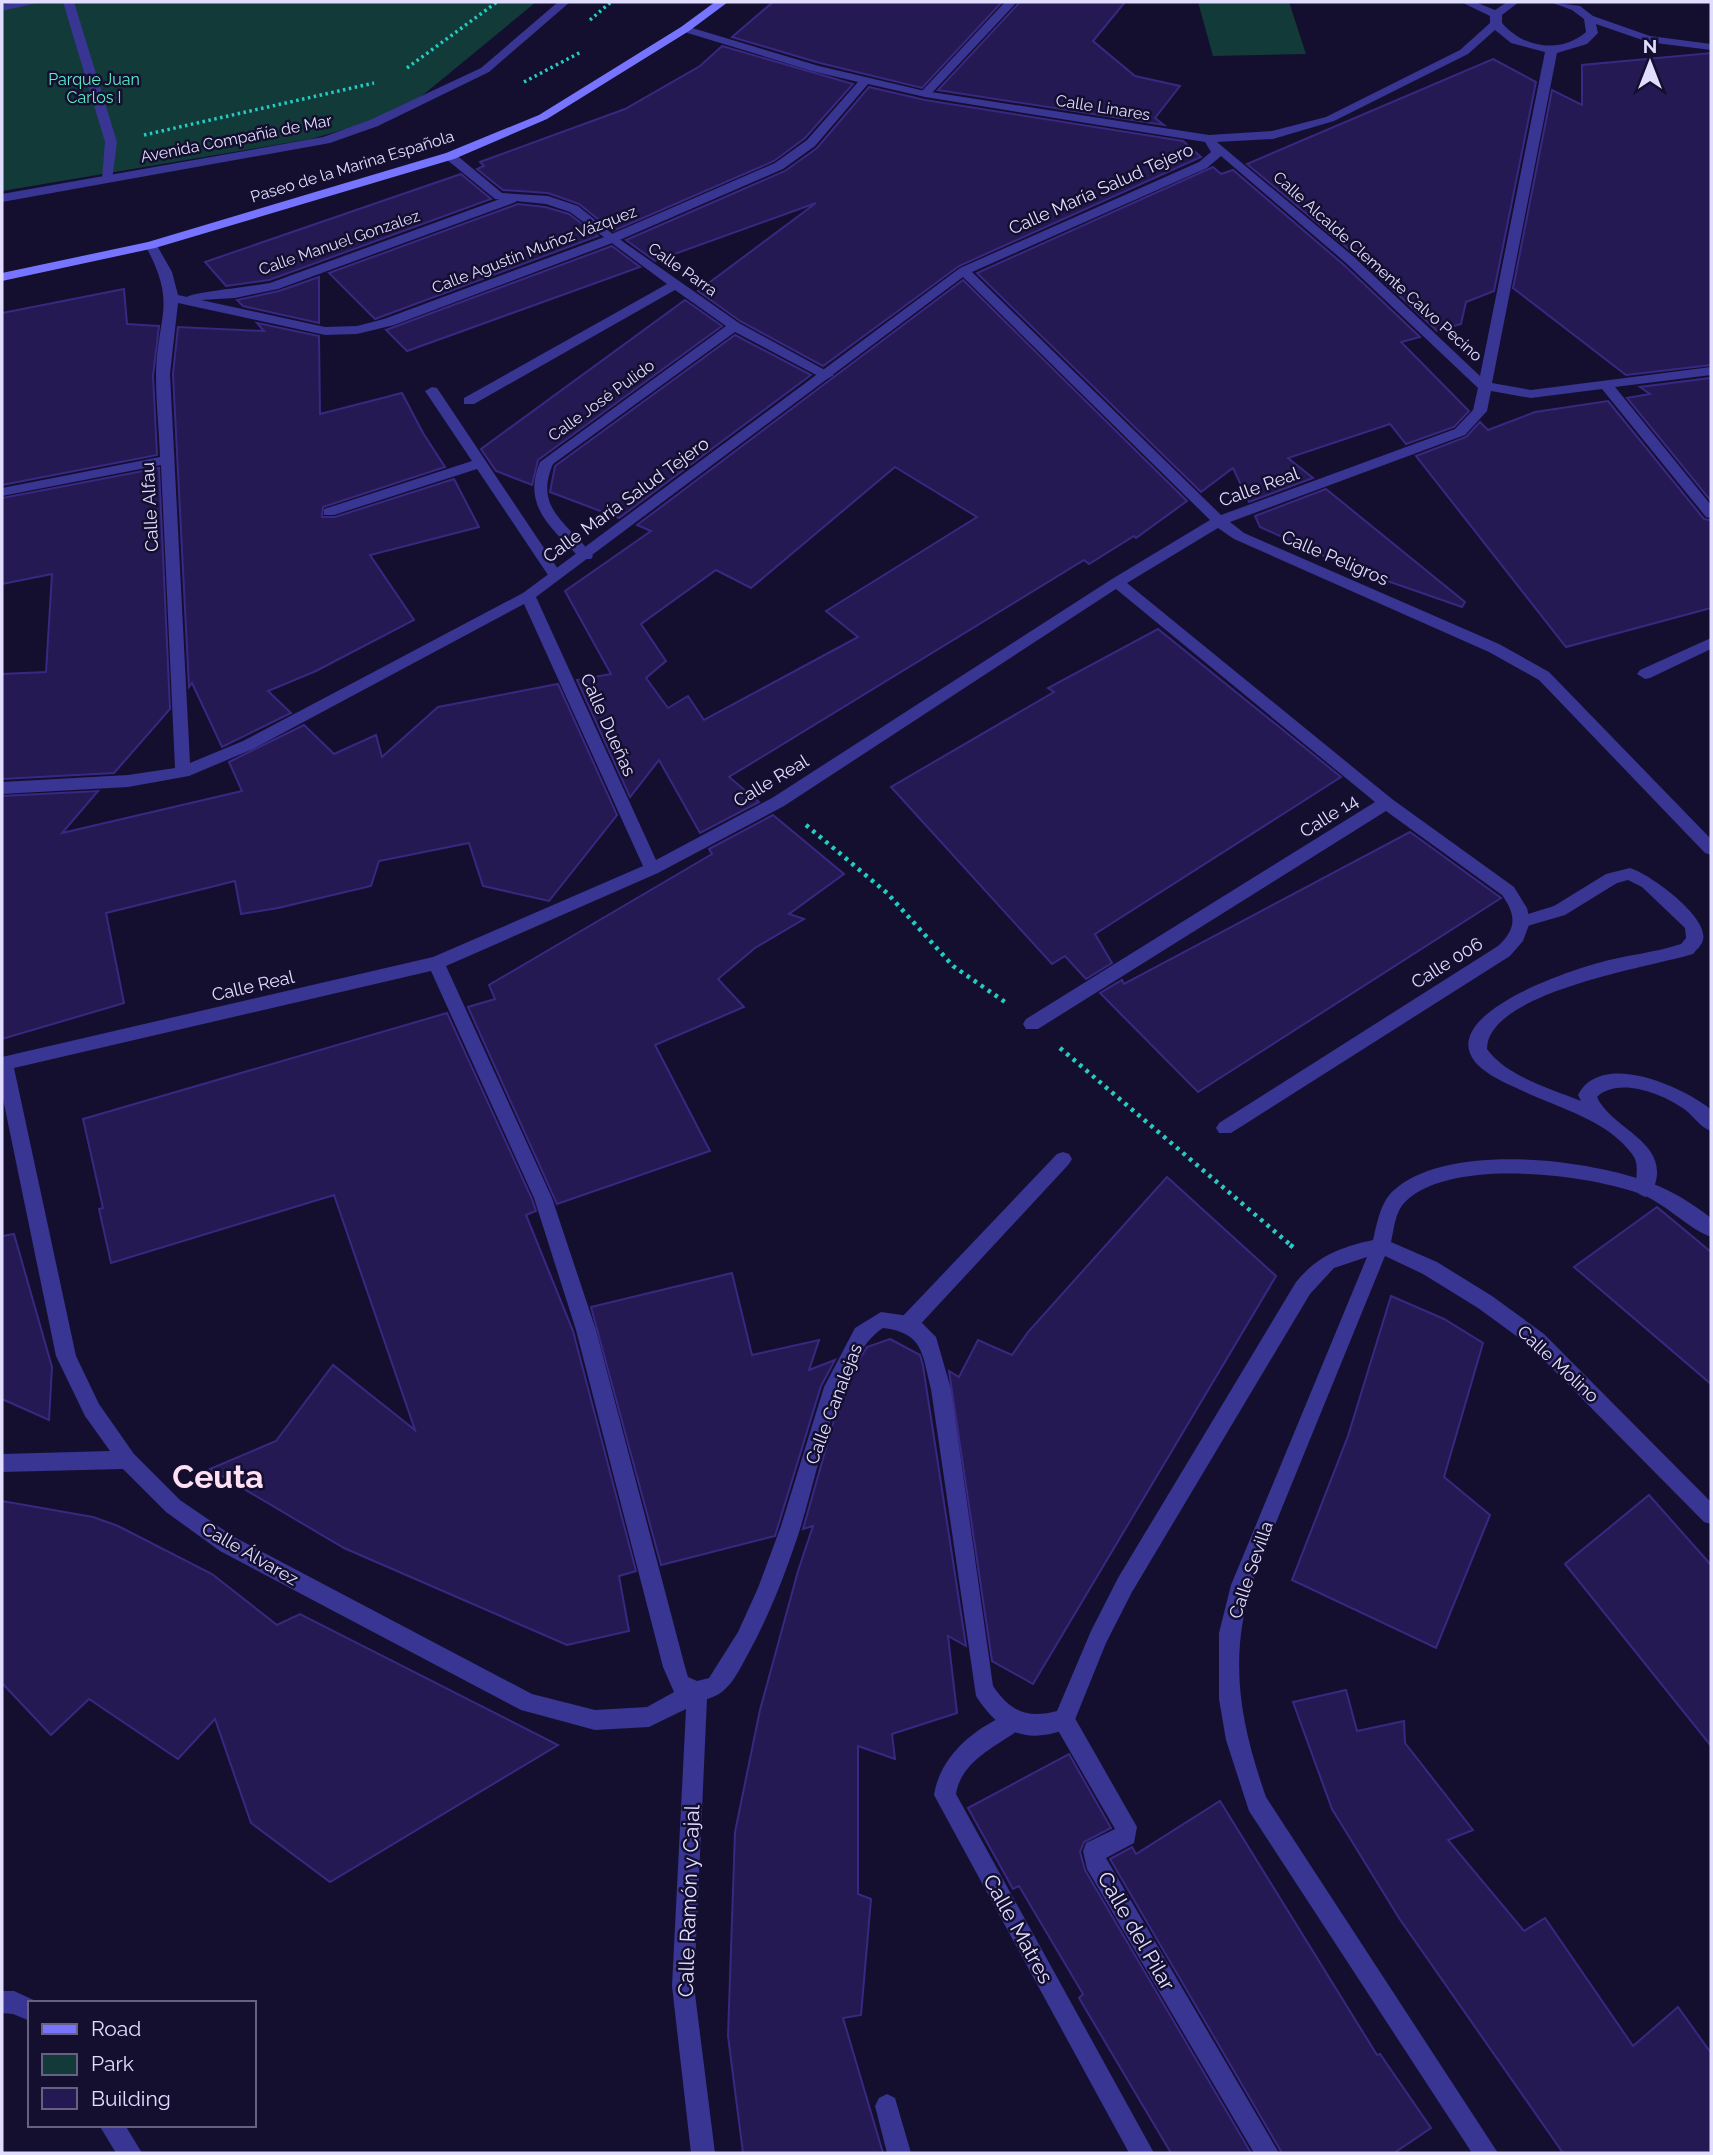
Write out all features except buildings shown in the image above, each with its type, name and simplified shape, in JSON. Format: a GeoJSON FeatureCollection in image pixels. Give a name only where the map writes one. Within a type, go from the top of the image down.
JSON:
{"type":"FeatureCollection","features":[{"type":"Feature","properties":{"kind":"main road","name":"Paseo de la Marina Española"},"geometry":{"type":"LineString","coordinates":[[2,277],[151,244],[450,156],[543,117],[685,29],[722,2]]}},
{"type":"Feature","properties":{"kind":"street"},"geometry":{"type":"LineString","coordinates":[[2,8],[35,2]]}},
{"type":"Feature","properties":{"kind":"street"},"geometry":{"type":"LineString","coordinates":[[68,2],[111,142],[108,178]]}},
{"type":"Feature","properties":{"kind":"street","name":"Avenida Compañía de Mar"},"geometry":{"type":"LineString","coordinates":[[2,198],[326,140],[374,123],[485,70],[565,2]]}},
{"type":"Feature","properties":{"kind":"street"},"geometry":{"type":"LineString","coordinates":[[925,94],[1011,2]]}},
{"type":"Feature","properties":{"kind":"street"},"geometry":{"type":"LineString","coordinates":[[1466,2],[1496,19],[1500,31],[1522,43],[1552,48],[1567,47],[1587,39],[1592,33],[1589,18]]}},
{"type":"Feature","properties":{"kind":"street","name":"Calle Linares"},"geometry":{"type":"LineString","coordinates":[[685,29],[817,69],[925,94],[1212,143],[1273,135],[1330,119],[1464,52],[1514,2]]}},
{"type":"Feature","properties":{"kind":"street"},"geometry":{"type":"LineString","coordinates":[[1555,2],[1577,5],[1589,18],[1648,39],[1711,47]]}},
{"type":"Feature","properties":{"kind":"street","name":"Calle Real"},"geometry":{"type":"LineString","coordinates":[[3,1063],[436,963],[652,869],[778,802],[1117,582],[1220,521],[1460,432],[1480,411],[1552,48]]}},
{"type":"Feature","properties":{"kind":"street","name":"Calle Agustín Muñoz Vázquez"},"geometry":{"type":"LineString","coordinates":[[172,298],[325,331],[357,330],[389,322],[611,240],[779,166],[811,143],[866,80]]}},
{"type":"Feature","properties":{"kind":"street","name":"Calle María Salud Tejero"},"geometry":{"type":"LineString","coordinates":[[2,788],[128,781],[183,772],[248,745],[528,596],[586,556],[964,271],[1203,165],[1217,153],[1212,143]]}},
{"type":"Feature","properties":{"kind":"street","name":"Calle Alcalde Clemente Calvo Pecino"},"geometry":{"type":"LineString","coordinates":[[1212,143],[1350,260],[1483,386]]}},
{"type":"Feature","properties":{"kind":"street","name":"Calle Parra"},"geometry":{"type":"LineString","coordinates":[[450,156],[489,190],[512,199],[563,203],[734,326],[827,375]]}},
{"type":"Feature","properties":{"kind":"street","name":"Calle Manuel Gonzalez"},"geometry":{"type":"LineString","coordinates":[[172,298],[235,294],[273,286],[512,199]]}},
{"type":"Feature","properties":{"kind":"street","name":"Calle Alfau"},"geometry":{"type":"LineString","coordinates":[[151,244],[166,272],[172,298],[163,374],[183,772]]}},
{"type":"Feature","properties":{"kind":"street","name":"Calle Peligros"},"geometry":{"type":"LineString","coordinates":[[964,271],[1220,521],[1239,536],[1494,648],[1544,676],[1711,849]]}},
{"type":"Feature","properties":{"kind":"street"},"geometry":{"type":"LineString","coordinates":[[469,401],[675,285]]}},
{"type":"Feature","properties":{"kind":"street","name":"Calle José Pulido"},"geometry":{"type":"LineString","coordinates":[[586,556],[543,508],[537,493],[538,477],[547,462],[734,326]]}},
{"type":"Feature","properties":{"kind":"street"},"geometry":{"type":"LineString","coordinates":[[1483,386],[1531,394],[1711,370]]}},
{"type":"Feature","properties":{"kind":"street"},"geometry":{"type":"LineString","coordinates":[[1605,385],[1711,514]]}},
{"type":"Feature","properties":{"kind":"street"},"geometry":{"type":"LineString","coordinates":[[432,391],[555,575]]}},
{"type":"Feature","properties":{"kind":"street"},"geometry":{"type":"LineString","coordinates":[[2,492],[166,460]]}},
{"type":"Feature","properties":{"kind":"street"},"geometry":{"type":"LineString","coordinates":[[329,512],[481,463]]}},
{"type":"Feature","properties":{"kind":"street","name":"Calle 14"},"geometry":{"type":"LineString","coordinates":[[1032,1024],[1386,803],[1117,582]]}},
{"type":"Feature","properties":{"kind":"street","name":"Calle Dueñas"},"geometry":{"type":"LineString","coordinates":[[528,596],[652,869]]}},
{"type":"Feature","properties":{"kind":"street"},"geometry":{"type":"LineString","coordinates":[[1645,674],[1711,643]]}},
{"type":"Feature","properties":{"kind":"street"},"geometry":{"type":"LineString","coordinates":[[1386,803],[1508,891],[1518,904],[1524,921],[1559,911],[1612,878],[1630,874],[1648,883],[1693,926],[1695,939],[1687,949],[1599,969],[1558,982],[1522,1000],[1480,1029],[1476,1039],[1478,1050],[1486,1061],[1529,1086],[1598,1115]]}},
{"type":"Feature","properties":{"kind":"street","name":"Calle 006"},"geometry":{"type":"LineString","coordinates":[[1226,1128],[1504,951],[1518,939],[1524,921]]}},
{"type":"Feature","properties":{"kind":"street"},"geometry":{"type":"LineString","coordinates":[[436,963],[543,1198],[586,1330],[674,1667],[680,1684],[696,1691]]}},
{"type":"Feature","properties":{"kind":"street","name":"Calle Álvarez"},"geometry":{"type":"LineString","coordinates":[[3,1063],[66,1356],[92,1410],[127,1460],[173,1506],[227,1544],[529,1703],[595,1720],[649,1717],[696,1691]]}},
{"type":"Feature","properties":{"kind":"street"},"geometry":{"type":"LineString","coordinates":[[1645,1189],[1649,1175],[1647,1161],[1639,1147],[1598,1115],[1590,1105],[1587,1094],[1592,1086],[1603,1081],[1658,1086],[1687,1099],[1711,1124]]}},
{"type":"Feature","properties":{"kind":"street"},"geometry":{"type":"LineString","coordinates":[[1063,1159],[909,1323],[929,1343],[941,1389],[983,1689],[994,1707],[1011,1723],[1033,1726],[1064,1720],[1098,1638],[1125,1585],[1303,1288],[1318,1268],[1339,1255],[1381,1246]]}},
{"type":"Feature","properties":{"kind":"street","name":"Calle Sevilla"},"geometry":{"type":"LineString","coordinates":[[1486,2153],[1257,1802],[1236,1744],[1226,1686],[1230,1630],[1245,1579],[1346,1320],[1381,1246],[1398,1196],[1420,1180],[1461,1171],[1531,1166],[1645,1189],[1709,1223]]}},
{"type":"Feature","properties":{"kind":"street","name":"Calle Molino"},"geometry":{"type":"LineString","coordinates":[[1381,1246],[1430,1268],[1485,1302],[1537,1340],[1711,1515]]}},
{"type":"Feature","properties":{"kind":"street","name":"Calle Canalejas"},"geometry":{"type":"LineString","coordinates":[[696,1691],[715,1687],[745,1641],[782,1553],[823,1422],[861,1334],[881,1320],[909,1323]]}},
{"type":"Feature","properties":{"kind":"street"},"geometry":{"type":"LineString","coordinates":[[2,1463],[127,1460]]}},
{"type":"Feature","properties":{"kind":"street","name":"Calle Ramón y Cajal"},"geometry":{"type":"LineString","coordinates":[[696,1691],[683,1986],[703,2153]]}},
{"type":"Feature","properties":{"kind":"street","name":"Calle del Pilar"},"geometry":{"type":"LineString","coordinates":[[1064,1720],[1126,1827],[1126,1835],[1094,1852],[1093,1856],[1267,2153]]}},
{"type":"Feature","properties":{"kind":"street","name":"Calle Matres"},"geometry":{"type":"LineString","coordinates":[[1011,1723],[952,1767],[946,1780],[945,1795],[1142,2153]]}},
{"type":"Feature","properties":{"kind":"street"},"geometry":{"type":"LineString","coordinates":[[2,2002],[14,2003],[28,2009]]}},
{"type":"Feature","properties":{"kind":"street"},"geometry":{"type":"LineString","coordinates":[[887,2106],[899,2153]]}},
{"type":"Feature","properties":{"kind":"street"},"geometry":{"type":"LineString","coordinates":[[112,2127],[130,2153]]}},
{"type":"Feature","properties":{"kind":"path"},"geometry":{"type":"LineString","coordinates":[[404,70],[497,2]]}},
{"type":"Feature","properties":{"kind":"path"},"geometry":{"type":"LineString","coordinates":[[111,142],[363,88],[385,79]]}},
{"type":"Feature","properties":{"kind":"green space","name":"Parque Juan Carlos I"},"geometry":{"type":"Polygon","coordinates":[[[2,2],[536,2],[401,113],[311,139],[2,191],[2,2]]]}},
{"type":"Feature","properties":{"kind":"green space"},"geometry":{"type":"Polygon","coordinates":[[[1198,2],[1289,2],[1306,54],[1213,56],[1198,2]]]}},
{"type":"Feature","properties":{"kind":"district","name":"Ceuta"},"geometry":{"type":"Point","coordinates":[218,1477]}}]}
